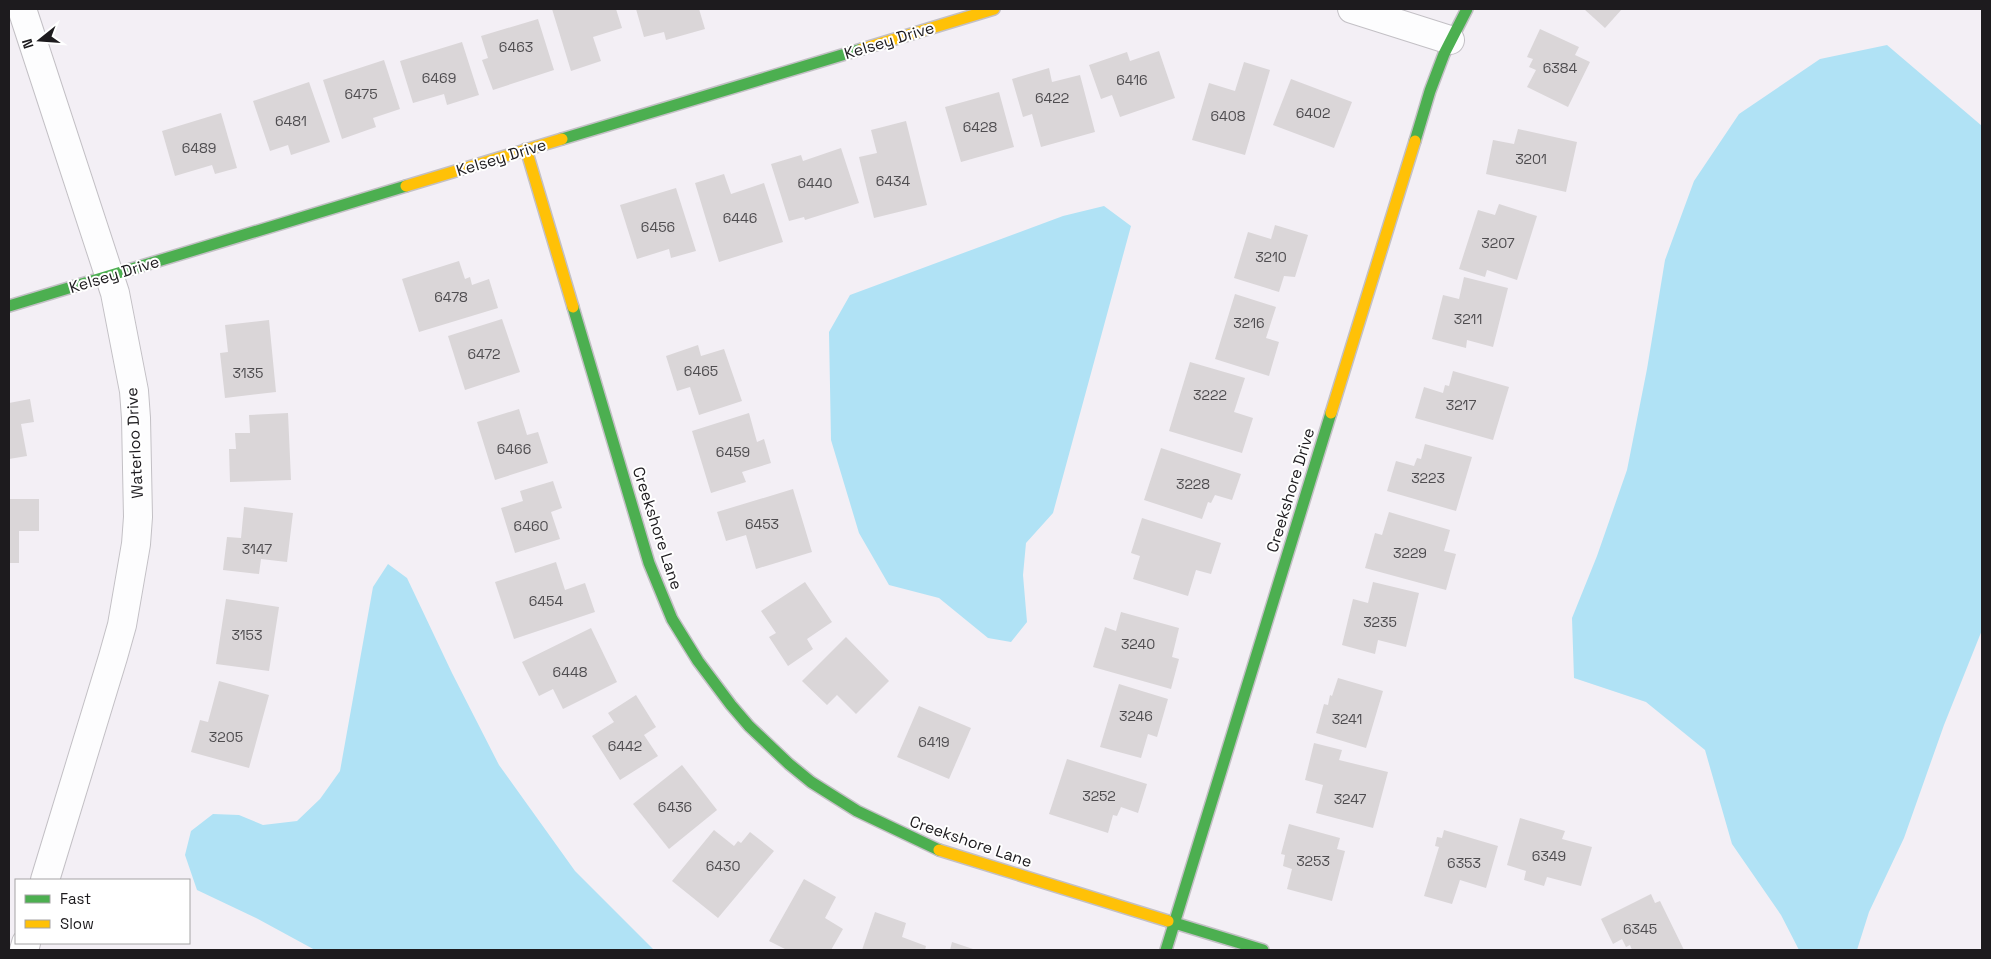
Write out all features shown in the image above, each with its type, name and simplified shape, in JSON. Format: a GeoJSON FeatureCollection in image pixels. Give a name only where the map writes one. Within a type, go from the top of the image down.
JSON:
{"type":"FeatureCollection","features":[{"type":"Feature","properties":{"kind":"street","name":"Waterloo Drive"},"geometry":{"type":"LineString","coordinates":[[22,9],[115,294],[134,391],[136,418],[136,544],[122,625],[45,879]]}},
{"type":"Feature","properties":{"kind":"street","name":"Kelsey Drive"},"geometry":{"type":"LineString","coordinates":[[9,306],[994,9]]}},
{"type":"Feature","properties":{"kind":"street"},"geometry":{"type":"LineString","coordinates":[[1352,9],[1450,40],[1467,9]]}},
{"type":"Feature","properties":{"kind":"street","name":"Creekshore Drive"},"geometry":{"type":"LineString","coordinates":[[1166,950],[1427,100],[1450,40]]}},
{"type":"Feature","properties":{"kind":"street","name":"Creekshore Lane"},"geometry":{"type":"LineString","coordinates":[[526,149],[649,563],[673,620],[716,687],[754,731],[794,768],[832,797],[887,828],[948,853],[1263,950]]}},
{"type":"Feature","properties":{"kind":"water"},"geometry":{"type":"Polygon","coordinates":[[[1887,45],[1982,126],[1982,630],[1944,725],[1904,838],[1869,912],[1857,950],[1799,950],[1781,915],[1732,844],[1705,750],[1646,702],[1574,678],[1572,618],[1597,556],[1627,470],[1647,369],[1665,260],[1694,181],[1739,114],[1820,59],[1887,45]]]}},
{"type":"Feature","properties":{"kind":"water"},"geometry":{"type":"Polygon","coordinates":[[[1104,206],[1131,226],[1053,513],[1026,543],[1023,575],[1027,622],[1011,642],[988,638],[939,598],[889,585],[859,533],[831,440],[829,332],[850,295],[1063,216],[1104,206]]]}},
{"type":"Feature","properties":{"kind":"water"},"geometry":{"type":"Polygon","coordinates":[[[388,564],[407,578],[452,673],[499,765],[575,871],[654,950],[315,950],[258,919],[197,890],[185,855],[191,831],[213,814],[239,815],[263,825],[297,821],[320,799],[340,771],[373,587],[388,564]]]}},
{"type":"Feature","properties":{"kind":"building"},"geometry":{"type":"Polygon","coordinates":[[[552,9],[616,9],[622,28],[593,37],[601,61],[571,71],[552,9]]]}},
{"type":"Feature","properties":{"kind":"building"},"geometry":{"type":"Polygon","coordinates":[[[636,9],[699,9],[705,29],[666,40],[664,32],[644,37],[636,9]]]}},
{"type":"Feature","properties":{"kind":"building"},"geometry":{"type":"Polygon","coordinates":[[[1584,9],[1622,9],[1605,28],[1584,9]]]}},
{"type":"Feature","properties":{"kind":"building"},"geometry":{"type":"Polygon","coordinates":[[[538,19],[554,70],[493,90],[482,60],[488,58],[481,36],[538,19]]]}},
{"type":"Feature","properties":{"kind":"building"},"geometry":{"type":"Polygon","coordinates":[[[1540,29],[1579,47],[1575,55],[1590,62],[1568,107],[1527,87],[1536,70],[1529,67],[1533,59],[1527,57],[1540,29]]]}},
{"type":"Feature","properties":{"kind":"building"},"geometry":{"type":"Polygon","coordinates":[[[462,42],[479,95],[447,105],[444,94],[413,103],[400,61],[462,42]]]}},
{"type":"Feature","properties":{"kind":"building"},"geometry":{"type":"Polygon","coordinates":[[[1159,51],[1175,98],[1120,117],[1112,95],[1101,99],[1089,65],[1127,52],[1130,61],[1159,51]]]}},
{"type":"Feature","properties":{"kind":"building"},"geometry":{"type":"Polygon","coordinates":[[[384,60],[400,109],[373,118],[376,127],[342,139],[323,80],[384,60]]]}},
{"type":"Feature","properties":{"kind":"building"},"geometry":{"type":"Polygon","coordinates":[[[1244,62],[1270,70],[1245,155],[1192,140],[1209,83],[1235,91],[1244,62]]]}},
{"type":"Feature","properties":{"kind":"building"},"geometry":{"type":"Polygon","coordinates":[[[1049,68],[1052,82],[1080,75],[1095,132],[1041,147],[1032,114],[1023,117],[1012,79],[1049,68]]]}},
{"type":"Feature","properties":{"kind":"building"},"geometry":{"type":"Polygon","coordinates":[[[1291,79],[1352,102],[1334,148],[1273,125],[1291,79]]]}},
{"type":"Feature","properties":{"kind":"building"},"geometry":{"type":"Polygon","coordinates":[[[309,82],[330,142],[291,155],[288,145],[270,151],[253,101],[309,82]]]}},
{"type":"Feature","properties":{"kind":"building"},"geometry":{"type":"Polygon","coordinates":[[[999,92],[1014,147],[961,162],[945,107],[999,92]]]}},
{"type":"Feature","properties":{"kind":"building"},"geometry":{"type":"Polygon","coordinates":[[[221,113],[237,168],[215,174],[212,165],[175,176],[162,131],[221,113]]]}},
{"type":"Feature","properties":{"kind":"building"},"geometry":{"type":"Polygon","coordinates":[[[906,121],[927,205],[874,218],[859,157],[877,153],[871,130],[906,121]]]}},
{"type":"Feature","properties":{"kind":"building"},"geometry":{"type":"Polygon","coordinates":[[[1518,129],[1577,142],[1566,192],[1486,174],[1493,140],[1514,144],[1518,129]]]}},
{"type":"Feature","properties":{"kind":"building"},"geometry":{"type":"Polygon","coordinates":[[[841,148],[859,203],[805,220],[804,217],[789,221],[771,164],[801,155],[803,161],[841,148]]]}},
{"type":"Feature","properties":{"kind":"building"},"geometry":{"type":"Polygon","coordinates":[[[724,174],[731,194],[764,183],[783,242],[719,262],[695,183],[724,174]]]}},
{"type":"Feature","properties":{"kind":"building"},"geometry":{"type":"Polygon","coordinates":[[[676,188],[696,251],[671,258],[669,249],[637,259],[620,205],[676,188]]]}},
{"type":"Feature","properties":{"kind":"building"},"geometry":{"type":"Polygon","coordinates":[[[1499,204],[1537,216],[1517,280],[1487,270],[1485,277],[1459,269],[1478,210],[1495,215],[1499,204]]]}},
{"type":"Feature","properties":{"kind":"building"},"geometry":{"type":"Polygon","coordinates":[[[1275,225],[1308,235],[1295,277],[1284,276],[1279,292],[1234,278],[1248,232],[1271,239],[1275,225]]]}},
{"type":"Feature","properties":{"kind":"building"},"geometry":{"type":"Polygon","coordinates":[[[459,261],[465,279],[470,277],[472,285],[489,279],[498,308],[419,332],[402,279],[459,261]]]}},
{"type":"Feature","properties":{"kind":"building"},"geometry":{"type":"Polygon","coordinates":[[[1464,277],[1508,288],[1493,347],[1467,340],[1466,348],[1432,339],[1443,295],[1459,299],[1464,277]]]}},
{"type":"Feature","properties":{"kind":"building"},"geometry":{"type":"Polygon","coordinates":[[[1235,294],[1276,307],[1266,338],[1279,342],[1269,376],[1215,359],[1235,294]]]}},
{"type":"Feature","properties":{"kind":"building"},"geometry":{"type":"Polygon","coordinates":[[[502,319],[520,372],[465,390],[448,336],[502,319]]]}},
{"type":"Feature","properties":{"kind":"building"},"geometry":{"type":"Polygon","coordinates":[[[269,320],[276,392],[225,398],[220,353],[228,352],[225,325],[269,320]]]}},
{"type":"Feature","properties":{"kind":"building"},"geometry":{"type":"Polygon","coordinates":[[[698,345],[701,356],[724,349],[742,401],[699,415],[690,387],[677,391],[666,356],[698,345]]]}},
{"type":"Feature","properties":{"kind":"building"},"geometry":{"type":"Polygon","coordinates":[[[1190,362],[1245,378],[1234,412],[1253,418],[1242,453],[1169,431],[1190,362]]]}},
{"type":"Feature","properties":{"kind":"building"},"geometry":{"type":"Polygon","coordinates":[[[1453,371],[1509,387],[1493,440],[1415,418],[1424,387],[1443,393],[1445,385],[1449,386],[1453,371]]]}},
{"type":"Feature","properties":{"kind":"building"},"geometry":{"type":"Polygon","coordinates":[[[30,399],[34,422],[21,424],[27,456],[9,459],[9,403],[30,399]]]}},
{"type":"Feature","properties":{"kind":"building"},"geometry":{"type":"Polygon","coordinates":[[[519,409],[527,435],[538,432],[548,463],[495,480],[477,422],[519,409]]]}},
{"type":"Feature","properties":{"kind":"building"},"geometry":{"type":"Polygon","coordinates":[[[288,413],[291,480],[230,482],[229,449],[236,449],[235,433],[250,433],[249,415],[288,413]]]}},
{"type":"Feature","properties":{"kind":"building"},"geometry":{"type":"Polygon","coordinates":[[[749,413],[757,442],[764,439],[771,463],[742,472],[746,482],[711,493],[692,431],[749,413]]]}},
{"type":"Feature","properties":{"kind":"building"},"geometry":{"type":"Polygon","coordinates":[[[1425,444],[1472,457],[1456,511],[1387,491],[1396,461],[1414,466],[1417,458],[1421,459],[1425,444]]]}},
{"type":"Feature","properties":{"kind":"building"},"geometry":{"type":"Polygon","coordinates":[[[1161,448],[1241,474],[1232,500],[1215,495],[1211,503],[1208,502],[1202,519],[1144,500],[1161,448]]]}},
{"type":"Feature","properties":{"kind":"building"},"geometry":{"type":"Polygon","coordinates":[[[553,481],[562,508],[551,512],[560,539],[515,553],[501,508],[523,501],[520,491],[553,481]]]}},
{"type":"Feature","properties":{"kind":"building"},"geometry":{"type":"Polygon","coordinates":[[[793,489],[812,552],[756,569],[746,535],[726,541],[717,512],[793,489]]]}},
{"type":"Feature","properties":{"kind":"building"},"geometry":{"type":"Polygon","coordinates":[[[9,499],[39,499],[39,531],[19,531],[19,563],[9,563],[9,499]]]}},
{"type":"Feature","properties":{"kind":"building"},"geometry":{"type":"Polygon","coordinates":[[[244,507],[293,513],[287,562],[261,559],[259,574],[223,570],[227,537],[241,538],[244,507]]]}},
{"type":"Feature","properties":{"kind":"building"},"geometry":{"type":"Polygon","coordinates":[[[1389,512],[1450,530],[1444,551],[1456,554],[1446,590],[1365,568],[1375,533],[1382,535],[1389,512]]]}},
{"type":"Feature","properties":{"kind":"building"},"geometry":{"type":"Polygon","coordinates":[[[1142,518],[1221,543],[1211,574],[1196,570],[1188,596],[1133,579],[1140,556],[1131,553],[1142,518]]]}},
{"type":"Feature","properties":{"kind":"building"},"geometry":{"type":"Polygon","coordinates":[[[556,562],[565,590],[585,583],[595,612],[514,639],[495,582],[556,562]]]}},
{"type":"Feature","properties":{"kind":"building"},"geometry":{"type":"Polygon","coordinates":[[[805,582],[832,622],[807,639],[813,649],[788,666],[769,637],[776,633],[761,611],[805,582]]]}},
{"type":"Feature","properties":{"kind":"building"},"geometry":{"type":"Polygon","coordinates":[[[1373,582],[1419,593],[1406,647],[1378,640],[1375,654],[1342,645],[1353,599],[1368,603],[1373,582]]]}},
{"type":"Feature","properties":{"kind":"building"},"geometry":{"type":"Polygon","coordinates":[[[226,599],[279,607],[269,671],[216,664],[226,599]]]}},
{"type":"Feature","properties":{"kind":"building"},"geometry":{"type":"Polygon","coordinates":[[[1121,612],[1179,628],[1172,657],[1179,659],[1171,689],[1093,667],[1105,627],[1116,631],[1121,612]]]}},
{"type":"Feature","properties":{"kind":"building"},"geometry":{"type":"Polygon","coordinates":[[[591,628],[617,682],[563,709],[553,689],[539,696],[522,662],[591,628]]]}},
{"type":"Feature","properties":{"kind":"building"},"geometry":{"type":"Polygon","coordinates":[[[846,637],[889,681],[856,714],[837,695],[827,705],[802,681],[846,637]]]}},
{"type":"Feature","properties":{"kind":"building"},"geometry":{"type":"Polygon","coordinates":[[[1338,678],[1383,691],[1366,748],[1316,733],[1324,704],[1328,705],[1330,695],[1332,696],[1338,678]]]}},
{"type":"Feature","properties":{"kind":"building"},"geometry":{"type":"Polygon","coordinates":[[[219,681],[269,695],[249,768],[191,752],[200,720],[208,722],[219,681]]]}},
{"type":"Feature","properties":{"kind":"building"},"geometry":{"type":"Polygon","coordinates":[[[1119,684],[1168,699],[1157,737],[1148,734],[1141,758],[1100,747],[1119,684]]]}},
{"type":"Feature","properties":{"kind":"building"},"geometry":{"type":"Polygon","coordinates":[[[636,695],[656,727],[644,735],[658,756],[620,780],[592,736],[614,722],[608,713],[636,695]]]}},
{"type":"Feature","properties":{"kind":"building"},"geometry":{"type":"Polygon","coordinates":[[[919,706],[971,728],[949,779],[897,757],[919,706]]]}},
{"type":"Feature","properties":{"kind":"building"},"geometry":{"type":"Polygon","coordinates":[[[1314,743],[1342,750],[1339,760],[1388,772],[1373,828],[1316,813],[1323,785],[1305,780],[1314,743]]]}},
{"type":"Feature","properties":{"kind":"building"},"geometry":{"type":"Polygon","coordinates":[[[1067,759],[1147,784],[1138,813],[1121,807],[1117,816],[1113,815],[1108,833],[1049,814],[1067,759]]]}},
{"type":"Feature","properties":{"kind":"building"},"geometry":{"type":"Polygon","coordinates":[[[682,765],[717,810],[669,849],[633,804],[682,765]]]}},
{"type":"Feature","properties":{"kind":"building"},"geometry":{"type":"Polygon","coordinates":[[[1520,818],[1565,831],[1562,839],[1592,847],[1581,886],[1547,877],[1544,886],[1524,880],[1526,871],[1507,865],[1520,818]]]}},
{"type":"Feature","properties":{"kind":"building"},"geometry":{"type":"Polygon","coordinates":[[[1289,824],[1340,838],[1337,849],[1345,851],[1332,901],[1287,889],[1292,869],[1283,866],[1285,855],[1281,854],[1289,824]]]}},
{"type":"Feature","properties":{"kind":"building"},"geometry":{"type":"Polygon","coordinates":[[[714,830],[734,846],[738,841],[741,843],[750,832],[774,851],[718,918],[672,881],[714,830]]]}},
{"type":"Feature","properties":{"kind":"building"},"geometry":{"type":"Polygon","coordinates":[[[1444,830],[1498,846],[1486,888],[1460,880],[1452,904],[1424,896],[1439,847],[1435,846],[1437,837],[1442,838],[1444,830]]]}},
{"type":"Feature","properties":{"kind":"building"},"geometry":{"type":"Polygon","coordinates":[[[804,879],[836,897],[825,918],[843,929],[831,950],[787,950],[769,941],[804,879]]]}},
{"type":"Feature","properties":{"kind":"building"},"geometry":{"type":"Polygon","coordinates":[[[1651,894],[1655,903],[1660,901],[1684,950],[1632,950],[1630,945],[1626,947],[1622,939],[1613,944],[1601,919],[1651,894]]]}},
{"type":"Feature","properties":{"kind":"building"},"geometry":{"type":"Polygon","coordinates":[[[875,912],[906,923],[902,937],[926,946],[925,950],[862,950],[875,912]]]}},
{"type":"Feature","properties":{"kind":"building"},"geometry":{"type":"Polygon","coordinates":[[[952,942],[976,950],[950,950],[952,942]]]}},
{"type":"Feature","properties":{"kind":"traffic: fast"},"geometry":{"type":"LineString","coordinates":[[1415,141],[1430,91],[1444,54],[1467,9]]}},
{"type":"Feature","properties":{"kind":"traffic: fast"},"geometry":{"type":"LineString","coordinates":[[562,139],[862,49]]}},
{"type":"Feature","properties":{"kind":"traffic: fast"},"geometry":{"type":"LineString","coordinates":[[9,306],[406,186]]}},
{"type":"Feature","properties":{"kind":"traffic: fast"},"geometry":{"type":"LineString","coordinates":[[573,307],[649,563],[672,619],[698,661],[749,726],[811,782],[857,811],[939,850]]}},
{"type":"Feature","properties":{"kind":"traffic: fast"},"geometry":{"type":"LineString","coordinates":[[1166,950],[1331,413]]}},
{"type":"Feature","properties":{"kind":"traffic: fast"},"geometry":{"type":"LineString","coordinates":[[1168,921],[1263,950]]}},
{"type":"Feature","properties":{"kind":"traffic: slow"},"geometry":{"type":"LineString","coordinates":[[862,49],[994,9]]}},
{"type":"Feature","properties":{"kind":"traffic: slow"},"geometry":{"type":"LineString","coordinates":[[406,186],[562,139]]}},
{"type":"Feature","properties":{"kind":"traffic: slow"},"geometry":{"type":"LineString","coordinates":[[1331,413],[1415,141]]}},
{"type":"Feature","properties":{"kind":"traffic: slow"},"geometry":{"type":"LineString","coordinates":[[526,149],[573,307]]}},
{"type":"Feature","properties":{"kind":"traffic: slow"},"geometry":{"type":"LineString","coordinates":[[939,850],[1168,921]]}}]}
